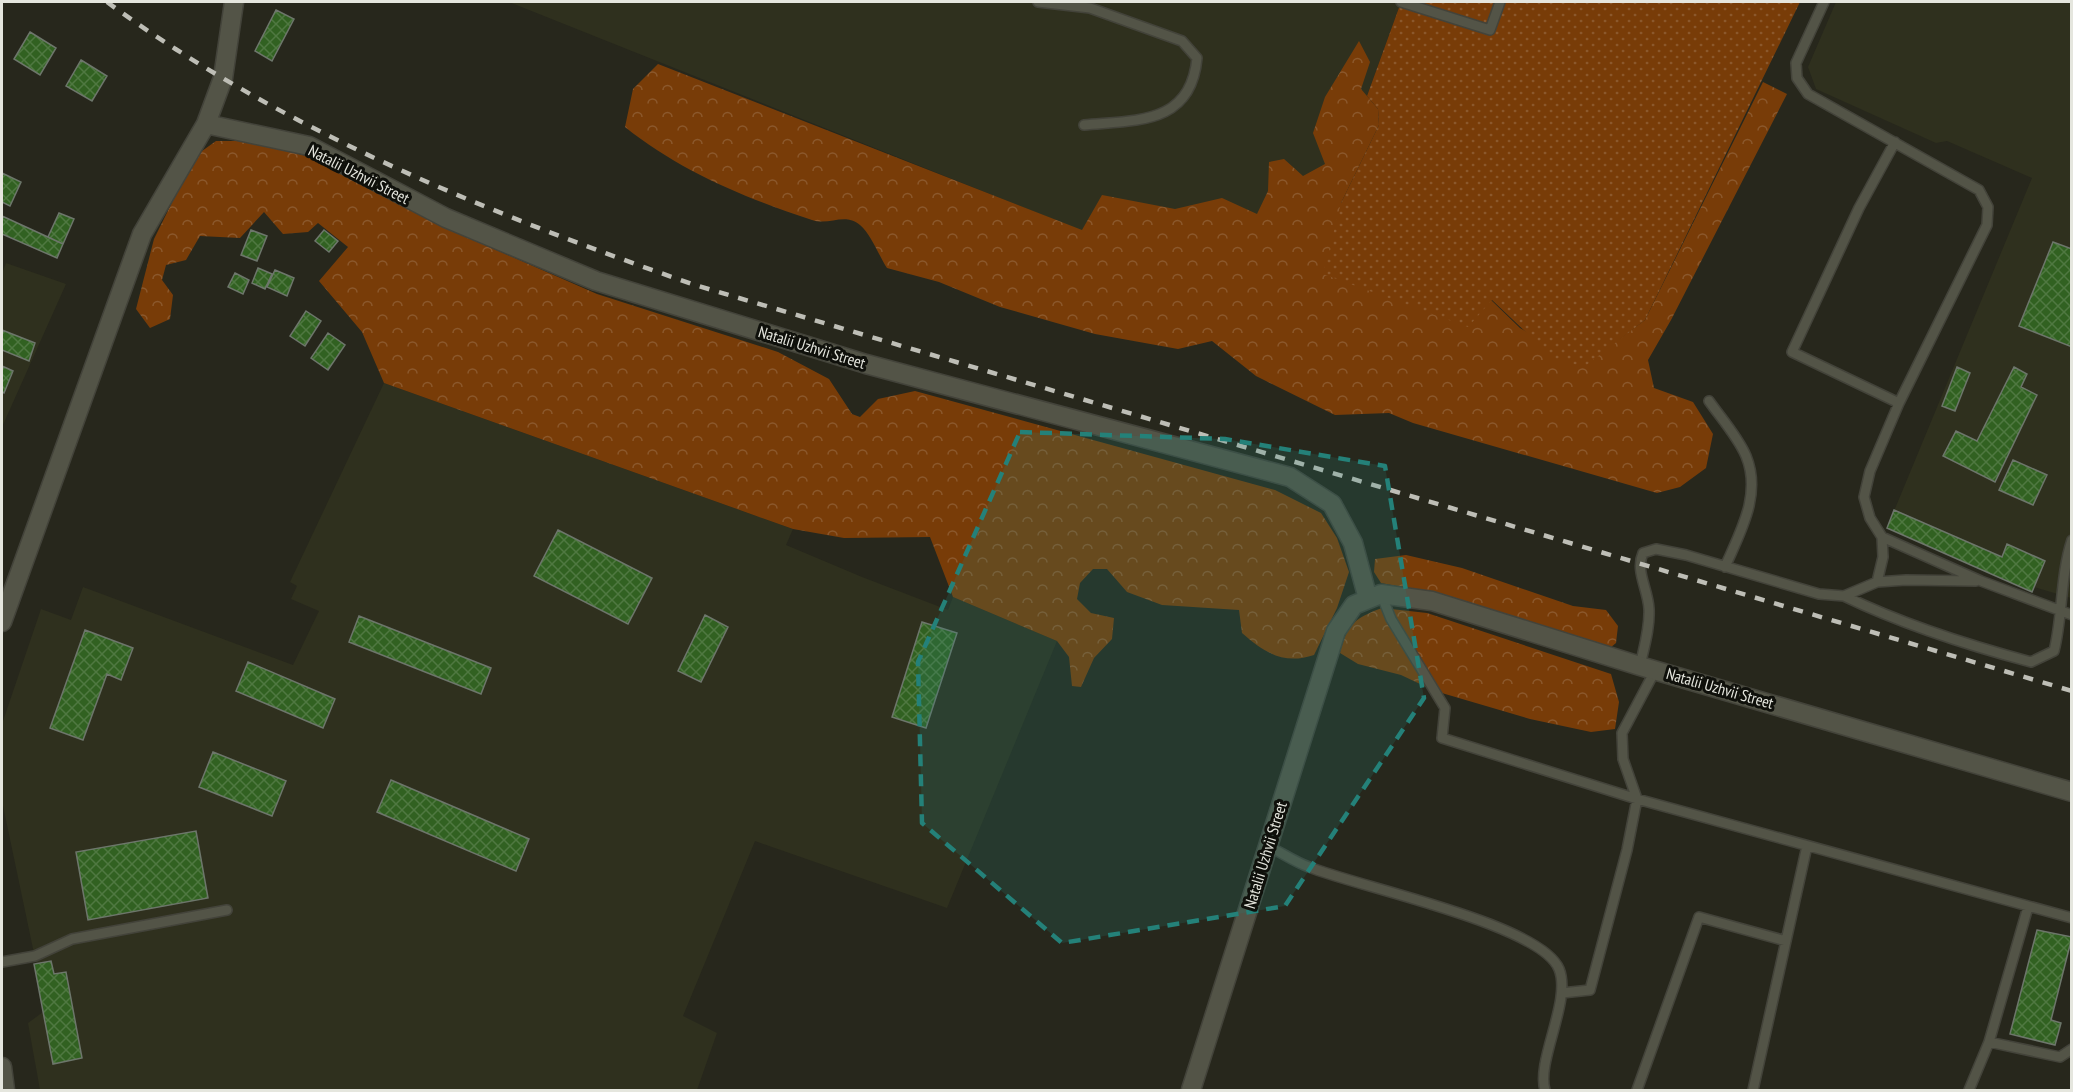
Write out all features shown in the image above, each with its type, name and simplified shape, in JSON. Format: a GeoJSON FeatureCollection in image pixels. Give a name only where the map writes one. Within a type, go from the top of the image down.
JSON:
{"type":"FeatureCollection","features":[{"type":"Feature","properties":{"kind":"street"},"geometry":{"type":"LineString","coordinates":[[2,622],[142,234],[206,124],[223,78],[234,2]]}},
{"type":"Feature","properties":{"kind":"street","name":"Natalii Uzhvii Street"},"geometry":{"type":"LineString","coordinates":[[206,124],[309,146],[446,218],[596,280],[866,364],[1290,477],[1332,504],[1353,543],[1375,597]]}},
{"type":"Feature","properties":{"kind":"street","name":"Natalii Uzhvii Street"},"geometry":{"type":"LineString","coordinates":[[1191,1090],[1336,631],[1354,605],[1375,597],[1432,601],[1648,668],[2072,792]]}},
{"type":"Feature","properties":{"kind":"street"},"geometry":{"type":"LineString","coordinates":[[2,1067],[4,1090]]}},
{"type":"Feature","properties":{"kind":"lane"},"geometry":{"type":"LineString","coordinates":[[1038,2],[1090,8],[1182,41],[1197,58],[1195,77],[1181,103],[1152,119],[1084,125]]}},
{"type":"Feature","properties":{"kind":"lane"},"geometry":{"type":"LineString","coordinates":[[1401,2],[1490,30],[1500,2]]}},
{"type":"Feature","properties":{"kind":"lane"},"geometry":{"type":"LineString","coordinates":[[1824,2],[1796,63],[1797,78],[1808,94],[1979,190],[1988,207],[1987,225],[1899,403],[1870,471],[1864,497],[1870,518],[1882,537],[1883,556],[1877,582]]}},
{"type":"Feature","properties":{"kind":"lane"},"geometry":{"type":"LineString","coordinates":[[1895,142],[1858,208],[1792,352],[1899,403]]}},
{"type":"Feature","properties":{"kind":"lane"},"geometry":{"type":"LineString","coordinates":[[1709,401],[1746,456],[1754,490],[1725,567]]}},
{"type":"Feature","properties":{"kind":"lane"},"geometry":{"type":"LineString","coordinates":[[1882,537],[1981,581],[2072,615]]}},
{"type":"Feature","properties":{"kind":"lane"},"geometry":{"type":"LineString","coordinates":[[1562,993],[1590,990],[1627,850],[1637,799],[1623,759],[1622,733],[1648,668],[1649,608],[1638,564],[1643,553],[1656,549],[1819,594],[1844,596],[1874,611],[1965,645],[2031,662],[2054,651],[2059,631],[2058,611],[2072,540]]}},
{"type":"Feature","properties":{"kind":"lane"},"geometry":{"type":"LineString","coordinates":[[1844,596],[1877,582],[1981,581]]}},
{"type":"Feature","properties":{"kind":"lane"},"geometry":{"type":"LineString","coordinates":[[1375,597],[1445,708],[1443,738],[1637,799],[2072,918]]}},
{"type":"Feature","properties":{"kind":"lane"},"geometry":{"type":"LineString","coordinates":[[1268,846],[1308,867],[1485,923],[1537,945],[1559,969],[1562,993],[1550,1048],[1545,1090]]}},
{"type":"Feature","properties":{"kind":"lane"},"geometry":{"type":"LineString","coordinates":[[1753,1090],[1807,846]]}},
{"type":"Feature","properties":{"kind":"lane"},"geometry":{"type":"LineString","coordinates":[[1969,1090],[1989,1042],[2028,907]]}},
{"type":"Feature","properties":{"kind":"lane"},"geometry":{"type":"LineString","coordinates":[[2,962],[35,956],[72,939],[227,910]]}},
{"type":"Feature","properties":{"kind":"lane"},"geometry":{"type":"LineString","coordinates":[[1638,1090],[1699,917],[1786,941]]}},
{"type":"Feature","properties":{"kind":"lane"},"geometry":{"type":"LineString","coordinates":[[1989,1042],[2060,1057],[2072,1049]]}},
{"type":"Feature","properties":{"kind":"highlighted area"},"geometry":{"type":"Polygon","coordinates":[[[1020,432],[1225,439],[1385,466],[1424,698],[1285,906],[1062,943],[922,823],[918,662],[1020,432]]]}},
{"type":"Feature","properties":{"kind":"shaded area"},"geometry":{"type":"Polygon","coordinates":[[[509,2],[1401,2],[1288,313],[509,2]]]}},
{"type":"Feature","properties":{"kind":"shaded area"},"geometry":{"type":"Polygon","coordinates":[[[1836,2],[2071,2],[2071,598],[2034,587],[2032,592],[1887,528],[2032,178],[1947,141],[1936,143],[1816,89],[1808,67],[1836,2]]]}},
{"type":"Feature","properties":{"kind":"shaded area"},"geometry":{"type":"Polygon","coordinates":[[[6,263],[66,284],[2,427],[2,273],[6,263]]]}},
{"type":"Feature","properties":{"kind":"shaded area"},"geometry":{"type":"Polygon","coordinates":[[[384,383],[793,529],[786,545],[948,610],[953,597],[1057,641],[947,908],[755,841],[683,1016],[717,1033],[697,1090],[40,1090],[28,1023],[43,1012],[34,964],[36,963],[2,801],[2,724],[41,609],[71,620],[83,587],[293,665],[319,611],[291,599],[297,586],[290,582],[384,383]]]}},
{"type":"Feature","properties":{"kind":"green space"},"geometry":{"type":"Polygon","coordinates":[[[1401,2],[1800,2],[1645,320],[1584,367],[1553,358],[1492,300],[1468,327],[1323,274],[1341,203],[1379,125],[1378,109],[1367,96],[1401,2]]]}},
{"type":"Feature","properties":{"kind":"green space"},"geometry":{"type":"Polygon","coordinates":[[[1359,41],[1370,62],[1361,89],[1378,109],[1379,125],[1341,203],[1491,300],[1520,328],[1583,366],[1645,320],[1763,82],[1787,94],[1671,320],[1648,360],[1654,388],[1693,402],[1713,434],[1706,468],[1680,487],[1657,493],[1413,423],[1389,413],[1335,415],[1256,376],[1212,341],[1178,349],[1095,334],[1000,307],[939,282],[887,268],[868,234],[854,221],[812,220],[738,193],[668,157],[625,127],[633,89],[658,64],[1082,230],[1102,195],[1175,209],[1222,198],[1257,214],[1268,191],[1269,162],[1284,159],[1303,176],[1325,164],[1313,133],[1325,97],[1359,41]]]}},
{"type":"Feature","properties":{"kind":"green space"},"geometry":{"type":"Polygon","coordinates":[[[216,141],[255,141],[309,157],[485,245],[597,294],[778,352],[829,379],[852,414],[860,417],[878,399],[915,391],[1275,490],[1321,513],[1337,538],[1349,572],[1337,608],[1314,655],[1293,659],[1284,658],[1267,651],[1242,633],[1239,610],[1162,605],[1127,592],[1107,569],[1093,569],[1080,583],[1077,599],[1091,613],[1114,618],[1112,639],[1094,658],[1081,687],[1072,686],[1069,657],[1057,641],[953,597],[930,537],[844,538],[793,529],[384,383],[362,332],[319,281],[348,247],[318,223],[308,232],[283,234],[264,212],[240,238],[200,236],[186,260],[166,265],[162,280],[173,295],[170,319],[150,328],[136,309],[154,239],[195,156],[216,141]]]}},
{"type":"Feature","properties":{"kind":"green space"},"geometry":{"type":"Polygon","coordinates":[[[1406,555],[1462,568],[1573,606],[1606,610],[1618,626],[1616,643],[1610,648],[1434,593],[1381,583],[1374,572],[1375,559],[1406,555]]]}},
{"type":"Feature","properties":{"kind":"green space"},"geometry":{"type":"Polygon","coordinates":[[[1382,608],[1427,613],[1611,674],[1619,702],[1615,729],[1591,732],[1530,719],[1435,691],[1401,675],[1358,664],[1340,653],[1346,635],[1354,623],[1365,615],[1382,608]]]}},
{"type":"Feature","properties":{"kind":"building"},"geometry":{"type":"Polygon","coordinates":[[[276,10],[294,19],[272,61],[255,51],[276,10]]]}},
{"type":"Feature","properties":{"kind":"building"},"geometry":{"type":"Polygon","coordinates":[[[30,32],[56,48],[40,75],[14,59],[30,32]]]}},
{"type":"Feature","properties":{"kind":"building"},"geometry":{"type":"Polygon","coordinates":[[[81,60],[107,76],[92,101],[66,86],[81,60]]]}},
{"type":"Feature","properties":{"kind":"building"},"geometry":{"type":"Polygon","coordinates":[[[2,173],[21,182],[10,206],[2,202],[2,173]]]}},
{"type":"Feature","properties":{"kind":"building"},"geometry":{"type":"Polygon","coordinates":[[[59,213],[74,219],[63,244],[48,237],[59,213]]]}},
{"type":"Feature","properties":{"kind":"building"},"geometry":{"type":"Polygon","coordinates":[[[2,216],[63,244],[57,258],[2,234],[2,216]]]}},
{"type":"Feature","properties":{"kind":"building"},"geometry":{"type":"Polygon","coordinates":[[[251,230],[267,236],[257,261],[241,255],[251,230]]]}},
{"type":"Feature","properties":{"kind":"building"},"geometry":{"type":"Polygon","coordinates":[[[324,230],[338,241],[329,252],[315,241],[324,230]]]}},
{"type":"Feature","properties":{"kind":"building"},"geometry":{"type":"Polygon","coordinates":[[[2053,242],[2072,249],[2072,347],[2019,326],[2053,242]]]}},
{"type":"Feature","properties":{"kind":"building"},"geometry":{"type":"Polygon","coordinates":[[[258,268],[272,274],[265,289],[252,283],[258,268]]]}},
{"type":"Feature","properties":{"kind":"building"},"geometry":{"type":"Polygon","coordinates":[[[275,270],[294,278],[287,296],[267,287],[275,270]]]}},
{"type":"Feature","properties":{"kind":"building"},"geometry":{"type":"Polygon","coordinates":[[[235,273],[249,280],[243,294],[228,287],[235,273]]]}},
{"type":"Feature","properties":{"kind":"building"},"geometry":{"type":"Polygon","coordinates":[[[306,311],[321,321],[305,346],[290,336],[306,311]]]}},
{"type":"Feature","properties":{"kind":"building"},"geometry":{"type":"Polygon","coordinates":[[[2,330],[35,343],[29,361],[2,350],[2,330]]]}},
{"type":"Feature","properties":{"kind":"building"},"geometry":{"type":"Polygon","coordinates":[[[328,333],[345,345],[328,370],[311,358],[328,333]]]}},
{"type":"Feature","properties":{"kind":"building"},"geometry":{"type":"Polygon","coordinates":[[[2,366],[13,371],[4,393],[2,392],[2,366]]]}},
{"type":"Feature","properties":{"kind":"building"},"geometry":{"type":"Polygon","coordinates":[[[1957,367],[1970,373],[1955,411],[1942,406],[1957,367]]]}},
{"type":"Feature","properties":{"kind":"building"},"geometry":{"type":"Polygon","coordinates":[[[2014,367],[2027,374],[2021,387],[2037,395],[1995,482],[1943,456],[1956,431],[1977,441],[2014,367]]]}},
{"type":"Feature","properties":{"kind":"building"},"geometry":{"type":"Polygon","coordinates":[[[2013,460],[2047,475],[2033,505],[1999,490],[2013,460]]]}},
{"type":"Feature","properties":{"kind":"building"},"geometry":{"type":"Polygon","coordinates":[[[1894,510],[2002,557],[2007,544],[2045,561],[2032,592],[1887,528],[1894,510]]]}},
{"type":"Feature","properties":{"kind":"building"},"geometry":{"type":"Polygon","coordinates":[[[558,530],[652,578],[628,624],[534,576],[558,530]]]}},
{"type":"Feature","properties":{"kind":"building"},"geometry":{"type":"Polygon","coordinates":[[[705,615],[728,627],[701,682],[678,671],[705,615]]]}},
{"type":"Feature","properties":{"kind":"building"},"geometry":{"type":"Polygon","coordinates":[[[359,616],[491,668],[481,694],[349,642],[359,616]]]}},
{"type":"Feature","properties":{"kind":"building"},"geometry":{"type":"Polygon","coordinates":[[[922,622],[957,633],[926,728],[892,717],[922,622]]]}},
{"type":"Feature","properties":{"kind":"building"},"geometry":{"type":"Polygon","coordinates":[[[85,630],[133,648],[121,680],[107,674],[83,740],[50,728],[85,630]]]}},
{"type":"Feature","properties":{"kind":"building"},"geometry":{"type":"Polygon","coordinates":[[[248,662],[335,699],[323,728],[236,691],[248,662]]]}},
{"type":"Feature","properties":{"kind":"building"},"geometry":{"type":"Polygon","coordinates":[[[213,752],[286,781],[272,816],[199,787],[213,752]]]}},
{"type":"Feature","properties":{"kind":"building"},"geometry":{"type":"Polygon","coordinates":[[[391,780],[529,839],[516,871],[377,812],[391,780]]]}},
{"type":"Feature","properties":{"kind":"building"},"geometry":{"type":"Polygon","coordinates":[[[196,831],[208,898],[88,920],[76,852],[196,831]]]}},
{"type":"Feature","properties":{"kind":"building"},"geometry":{"type":"Polygon","coordinates":[[[2037,930],[2072,937],[2051,1020],[2061,1023],[2055,1045],[2010,1034],[2037,930]]]}},
{"type":"Feature","properties":{"kind":"building"},"geometry":{"type":"Polygon","coordinates":[[[51,961],[54,974],[66,972],[82,1058],[53,1064],[34,964],[51,961]]]}},
{"type":"Feature","properties":{"kind":"railway"},"geometry":{"type":"LineString","coordinates":[[107,2],[174,48],[244,91],[316,130],[465,198],[541,229],[695,285],[2072,691]]}}]}
